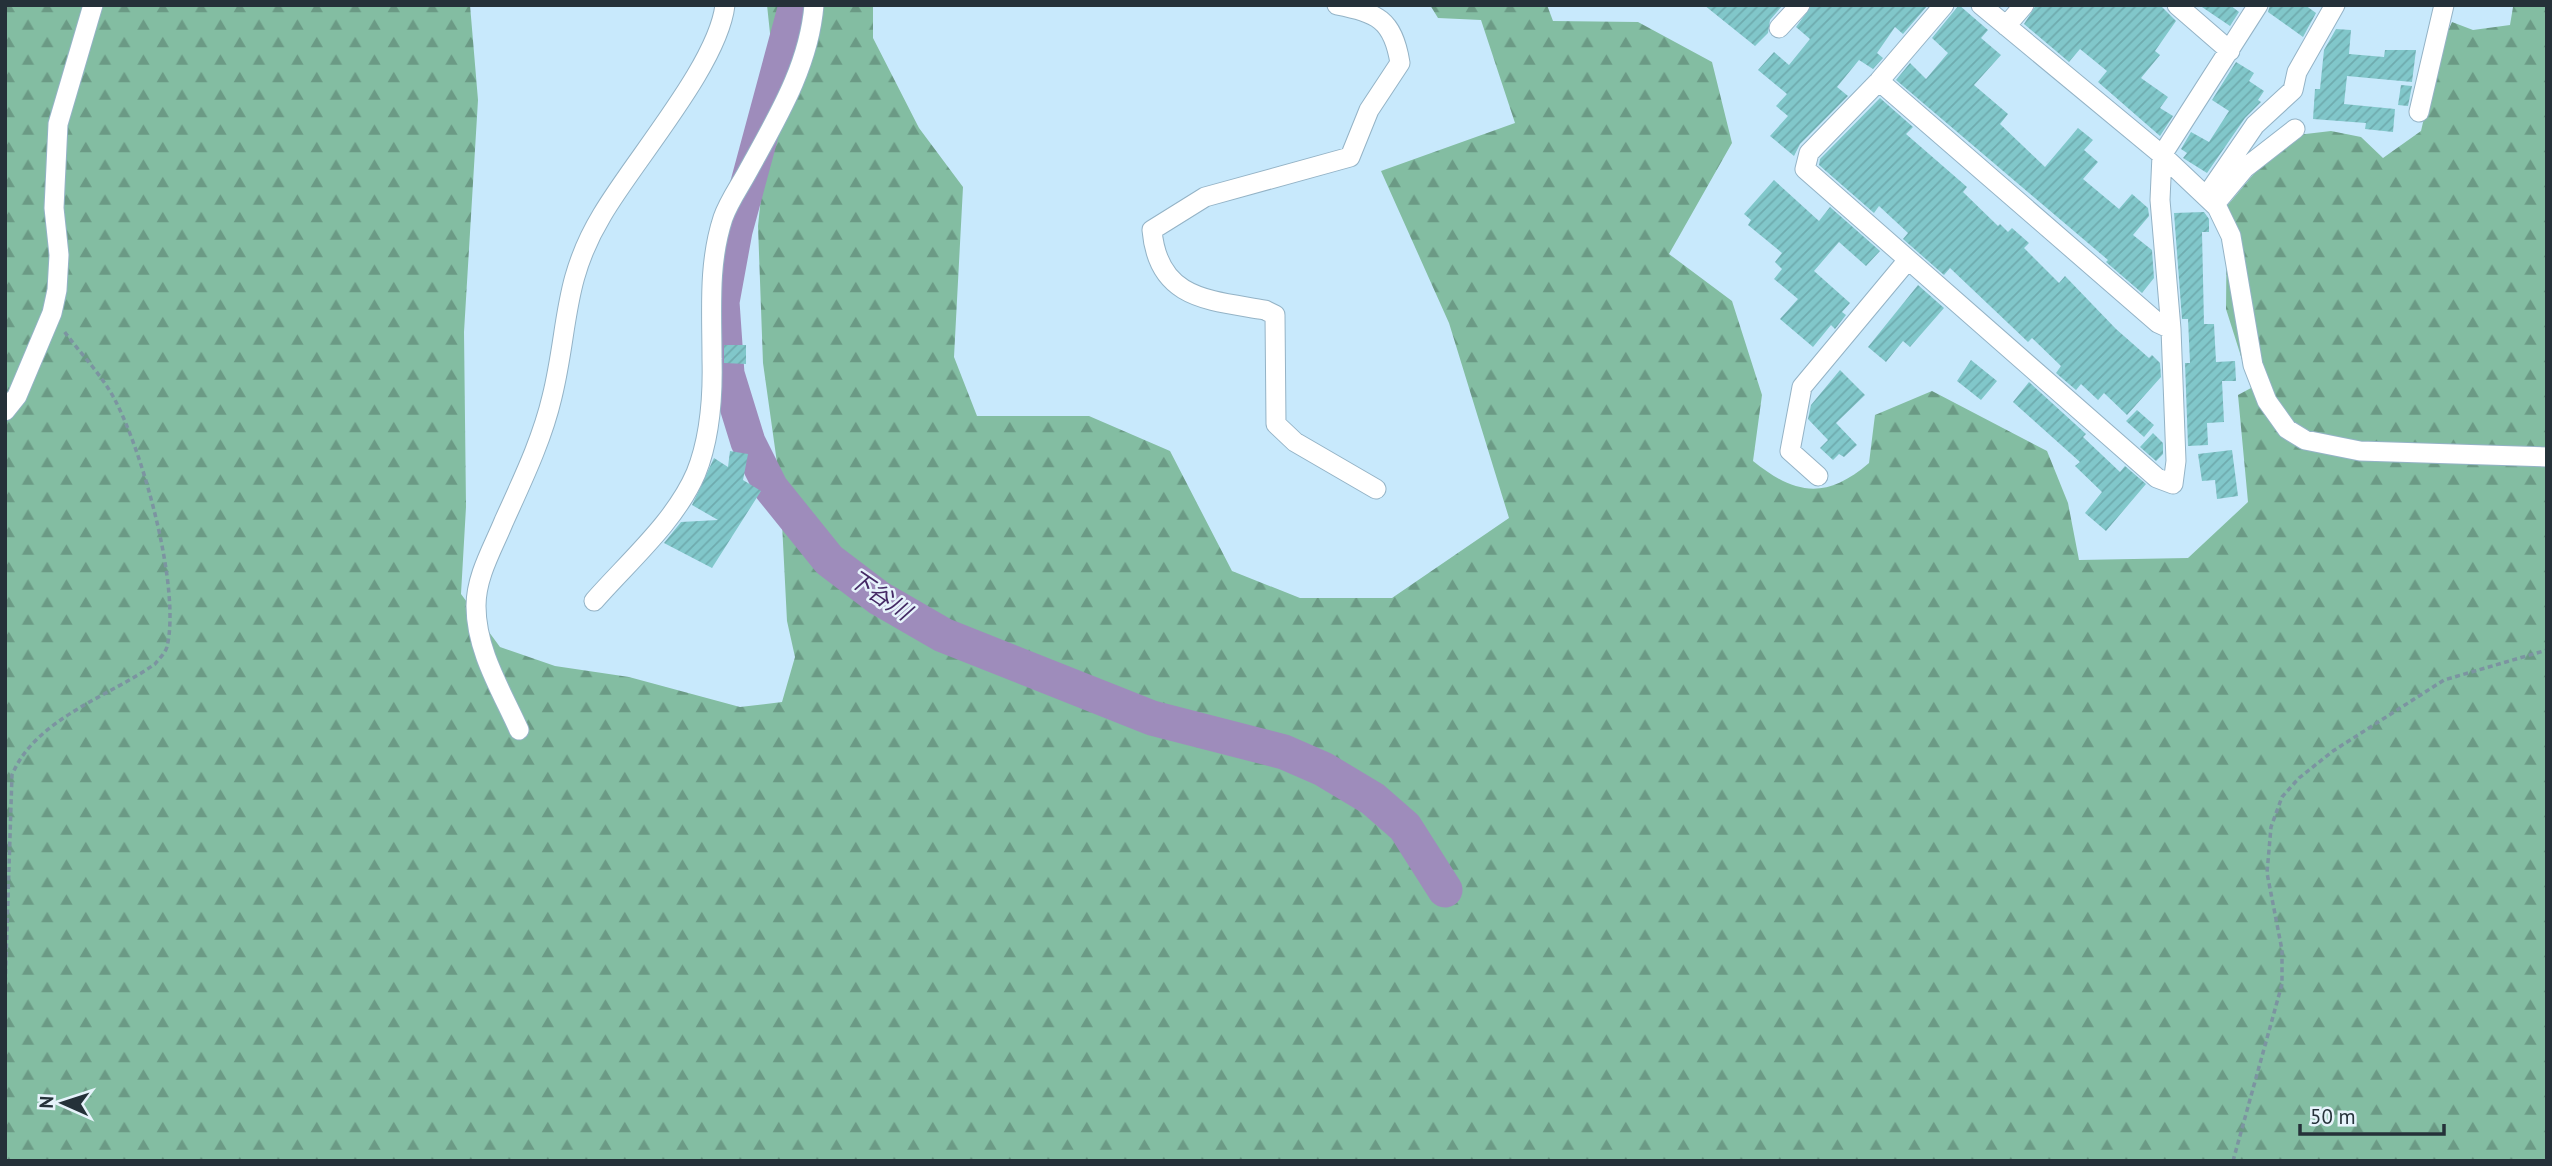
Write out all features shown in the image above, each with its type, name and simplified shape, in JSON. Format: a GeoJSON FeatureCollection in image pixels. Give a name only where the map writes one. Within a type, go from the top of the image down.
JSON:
{"type":"FeatureCollection","features":[{"type":"Feature","properties":{"kind":"street"},"geometry":{"type":"LineString","coordinates":[[5,411],[17,396],[52,313],[59,255],[54,208],[58,124],[93,5]]}},
{"type":"Feature","properties":{"kind":"street"},"geometry":{"type":"LineString","coordinates":[[519,730],[484,653],[476,627],[479,581],[540,439],[553,397],[564,315],[578,260],[602,215],[702,64],[725,5]]}},
{"type":"Feature","properties":{"kind":"street"},"geometry":{"type":"LineString","coordinates":[[594,601],[668,517],[695,474],[709,428],[712,359],[709,317],[715,244],[725,212],[789,95],[803,60],[814,5]]}},
{"type":"Feature","properties":{"kind":"street"},"geometry":{"type":"LineString","coordinates":[[1337,5],[1368,12],[1386,23],[1400,63],[1369,110],[1350,157],[1205,197],[1152,230],[1161,265],[1188,294],[1265,310],[1275,315],[1276,424],[1295,442],[1376,489]]}},
{"type":"Feature","properties":{"kind":"street"},"geometry":{"type":"LineString","coordinates":[[1779,28],[1800,5]]}},
{"type":"Feature","properties":{"kind":"street"},"geometry":{"type":"LineString","coordinates":[[1944,5],[1879,82],[1809,153],[1805,169],[2157,478],[2173,484],[2176,461],[2171,329],[2161,200],[2162,155],[2258,5]]}},
{"type":"Feature","properties":{"kind":"street"},"geometry":{"type":"LineString","coordinates":[[1981,5],[2211,199],[2231,236],[2253,365],[2267,401],[2287,429],[2305,440],[2360,451],[2547,457]]}},
{"type":"Feature","properties":{"kind":"street"},"geometry":{"type":"LineString","coordinates":[[2006,26],[2024,5]]}},
{"type":"Feature","properties":{"kind":"street"},"geometry":{"type":"LineString","coordinates":[[2177,5],[2230,51]]}},
{"type":"Feature","properties":{"kind":"street"},"geometry":{"type":"LineString","coordinates":[[2211,199],[2255,125],[2294,90],[2297,72],[2335,5]]}},
{"type":"Feature","properties":{"kind":"street"},"geometry":{"type":"LineString","coordinates":[[2419,112],[2444,5]]}},
{"type":"Feature","properties":{"kind":"street"},"geometry":{"type":"LineString","coordinates":[[1879,82],[2158,323],[2171,329]]}},
{"type":"Feature","properties":{"kind":"street"},"geometry":{"type":"LineString","coordinates":[[2211,199],[2295,129]]}},
{"type":"Feature","properties":{"kind":"street"},"geometry":{"type":"LineString","coordinates":[[1818,476],[1790,451],[1802,387],[1907,261]]}},
{"type":"Feature","properties":{"kind":"path"},"geometry":{"type":"LineString","coordinates":[[5,992],[12,775],[20,756],[55,725],[155,664],[167,649],[170,592],[147,483],[133,439],[114,397],[52,313]]}},
{"type":"Feature","properties":{"kind":"path"},"geometry":{"type":"LineString","coordinates":[[2233,1161],[2282,984],[2282,950],[2267,873],[2271,827],[2282,797],[2299,778],[2333,751],[2444,680],[2547,650]]}},
{"type":"Feature","properties":{"kind":"green space"},"geometry":{"type":"Polygon","coordinates":[[[5,5],[470,5],[478,100],[464,332],[466,507],[461,594],[500,647],[555,666],[629,677],[740,707],[782,702],[795,657],[787,621],[780,484],[763,363],[758,226],[774,71],[767,5],[873,5],[873,38],[919,128],[963,187],[954,357],[977,416],[1089,416],[1170,451],[1232,571],[1300,598],[1392,598],[1509,518],[1449,323],[1381,171],[1515,123],[1481,20],[1438,18],[1430,5],[1547,5],[1553,21],[1638,22],[1712,62],[1732,143],[1669,254],[1732,301],[1762,395],[1753,461],[1783,481],[1797,486],[1811,489],[1839,483],[1869,463],[1875,415],[1932,391],[2047,451],[2068,503],[2079,560],[2188,558],[2248,502],[2238,395],[2251,388],[2226,309],[2227,206],[2262,164],[2297,135],[2331,131],[2361,137],[2383,158],[2421,131],[2440,49],[2452,22],[2473,30],[2510,25],[2513,7],[2547,5],[2547,1161],[5,1161],[5,5]]]}},
{"type":"Feature","properties":{"kind":"building"},"geometry":{"type":"Polygon","coordinates":[[[1704,5],[1783,5],[1770,20],[1768,33],[1755,46],[1704,5]]]}},
{"type":"Feature","properties":{"kind":"building"},"geometry":{"type":"Polygon","coordinates":[[[1812,5],[1928,5],[1903,34],[1895,27],[1877,53],[1883,58],[1873,69],[1859,60],[1837,87],[1848,96],[1800,144],[1794,156],[1770,136],[1788,116],[1776,106],[1787,94],[1758,70],[1774,52],[1789,65],[1810,39],[1796,27],[1812,5]]]}},
{"type":"Feature","properties":{"kind":"building"},"geometry":{"type":"Polygon","coordinates":[[[1959,5],[1988,30],[1981,38],[2001,55],[1974,85],[2008,114],[2000,124],[2045,167],[2078,128],[2093,140],[2084,150],[2098,162],[2083,179],[2119,209],[2132,194],[2148,208],[2149,216],[2133,235],[2152,250],[2154,278],[2142,293],[2106,262],[2108,260],[1896,80],[1910,63],[1926,79],[1948,53],[1932,38],[1959,5]]]}},
{"type":"Feature","properties":{"kind":"building"},"geometry":{"type":"Polygon","coordinates":[[[2036,5],[2160,5],[2176,21],[2155,51],[2160,55],[2141,78],[2168,97],[2160,108],[2173,116],[2160,136],[2098,82],[2107,71],[2080,49],[2069,62],[2024,24],[2036,5]]]}},
{"type":"Feature","properties":{"kind":"building"},"geometry":{"type":"Polygon","coordinates":[[[2199,5],[2230,5],[2239,12],[2230,26],[2199,5]]]}},
{"type":"Feature","properties":{"kind":"building"},"geometry":{"type":"Polygon","coordinates":[[[2270,5],[2305,5],[2316,13],[2303,37],[2268,12],[2270,5]]]}},
{"type":"Feature","properties":{"kind":"building"},"geometry":{"type":"Polygon","coordinates":[[[2336,29],[2351,30],[2349,54],[2384,57],[2385,50],[2416,50],[2412,82],[2347,76],[2344,104],[2395,109],[2393,132],[2365,129],[2366,123],[2313,119],[2315,89],[2320,89],[2324,50],[2336,29]]]}},
{"type":"Feature","properties":{"kind":"building"},"geometry":{"type":"Polygon","coordinates":[[[2236,62],[2254,73],[2249,81],[2264,91],[2258,100],[2261,102],[2245,118],[2207,173],[2183,158],[2187,153],[2181,149],[2191,132],[2209,142],[2229,111],[2212,100],[2236,62]]]}},
{"type":"Feature","properties":{"kind":"building"},"geometry":{"type":"Polygon","coordinates":[[[2401,85],[2412,86],[2408,106],[2398,105],[2401,85]]]}},
{"type":"Feature","properties":{"kind":"building"},"geometry":{"type":"Polygon","coordinates":[[[1880,98],[1913,127],[1906,134],[1967,187],[1963,192],[1998,226],[2000,224],[2008,232],[2012,228],[2029,243],[2024,248],[2059,283],[2065,276],[2116,329],[2149,358],[2152,355],[2160,363],[2161,377],[2127,415],[2104,393],[2098,400],[2081,384],[2076,390],[2056,373],[2061,366],[2032,338],[2028,342],[1950,268],[1944,275],[1903,239],[1908,233],[1879,206],[1874,213],[1819,165],[1820,159],[1880,98]]]}},
{"type":"Feature","properties":{"kind":"building"},"geometry":{"type":"Polygon","coordinates":[[[1774,180],[1819,221],[1830,207],[1880,251],[1866,266],[1839,242],[1814,271],[1850,303],[1842,312],[1846,315],[1835,329],[1831,325],[1813,347],[1780,319],[1798,299],[1774,279],[1782,269],[1775,262],[1782,253],[1748,225],[1751,220],[1744,214],[1774,180]]]}},
{"type":"Feature","properties":{"kind":"building"},"geometry":{"type":"Polygon","coordinates":[[[2204,212],[2209,219],[2209,232],[2202,232],[2204,324],[2214,324],[2216,362],[2235,361],[2236,381],[2222,381],[2224,422],[2207,423],[2208,445],[2188,446],[2185,363],[2190,363],[2188,319],[2182,319],[2174,213],[2204,212]]]}},
{"type":"Feature","properties":{"kind":"building"},"geometry":{"type":"Polygon","coordinates":[[[1918,285],[1944,308],[1910,347],[1903,341],[1886,362],[1868,347],[1918,285]]]}},
{"type":"Feature","properties":{"kind":"building"},"geometry":{"type":"Polygon","coordinates":[[[724,345],[746,345],[746,364],[724,363],[724,345]]]}},
{"type":"Feature","properties":{"kind":"building"},"geometry":{"type":"Polygon","coordinates":[[[1971,360],[1997,381],[1981,400],[1957,381],[1971,360]]]}},
{"type":"Feature","properties":{"kind":"building"},"geometry":{"type":"Polygon","coordinates":[[[1840,370],[1865,395],[1836,423],[1857,445],[1844,457],[1839,454],[1833,460],[1820,448],[1828,440],[1808,419],[1811,405],[1840,370]]]}},
{"type":"Feature","properties":{"kind":"building"},"geometry":{"type":"Polygon","coordinates":[[[2029,382],[2086,434],[2083,437],[2120,472],[2125,466],[2146,484],[2106,531],[2085,513],[2102,492],[2075,466],[2080,462],[2013,402],[2029,382]]]}},
{"type":"Feature","properties":{"kind":"building"},"geometry":{"type":"Polygon","coordinates":[[[2137,410],[2154,425],[2144,437],[2126,421],[2137,410]]]}},
{"type":"Feature","properties":{"kind":"building"},"geometry":{"type":"Polygon","coordinates":[[[2153,433],[2163,443],[2163,454],[2156,461],[2140,447],[2153,433]]]}},
{"type":"Feature","properties":{"kind":"building"},"geometry":{"type":"Polygon","coordinates":[[[2232,450],[2238,496],[2217,499],[2215,480],[2202,481],[2198,454],[2232,450]]]}},
{"type":"Feature","properties":{"kind":"building"},"geometry":{"type":"Polygon","coordinates":[[[730,451],[748,454],[743,480],[761,491],[712,568],[664,543],[681,522],[718,520],[692,505],[714,458],[728,467],[730,451]]]}},
{"type":"Feature","properties":{"kind":"waterway","name":"下谷川"},"geometry":{"type":"LineString","coordinates":[[796,5],[735,231],[722,302],[727,374],[748,442],[771,488],[829,560],[879,598],[943,635],[1152,718],[1284,752],[1323,769],[1373,799],[1405,827],[1445,890]]}}]}
